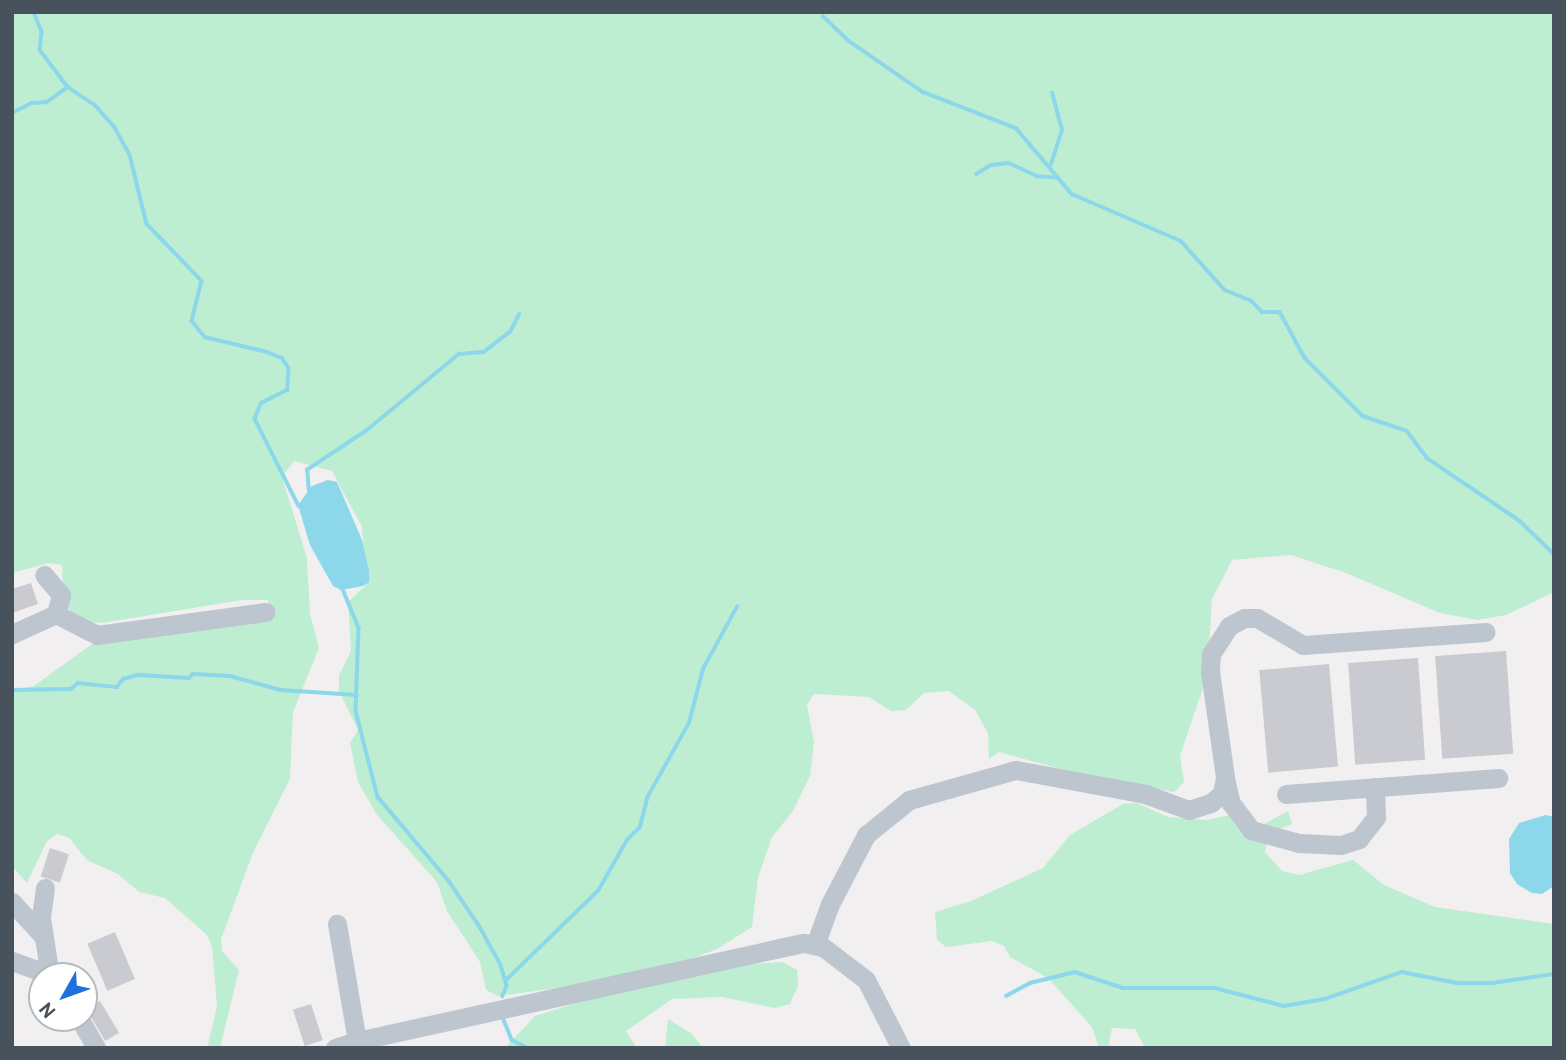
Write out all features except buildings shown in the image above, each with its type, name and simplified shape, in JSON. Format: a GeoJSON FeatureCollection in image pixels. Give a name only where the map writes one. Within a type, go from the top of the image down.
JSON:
{"type":"FeatureCollection","features":[{"type":"Feature","properties":{"kind":"lane"},"geometry":{"type":"LineString","coordinates":[[44,575],[61,595],[57,614]]}},
{"type":"Feature","properties":{"kind":"lane"},"geometry":{"type":"LineString","coordinates":[[57,614],[97,635],[265,612]]}},
{"type":"Feature","properties":{"kind":"lane"},"geometry":{"type":"LineString","coordinates":[[12,634],[57,614]]}},
{"type":"Feature","properties":{"kind":"lane"},"geometry":{"type":"LineString","coordinates":[[1375,787],[1376,817],[1359,839],[1341,845],[1299,843],[1251,830],[1231,803],[1210,672],[1211,654],[1229,626],[1257,618],[1287,639],[1323,646],[1486,632]]}},
{"type":"Feature","properties":{"kind":"lane"},"geometry":{"type":"LineString","coordinates":[[815,946],[830,904],[866,835],[909,800],[1016,769],[1145,794],[1189,810],[1211,803],[1222,793],[1225,777]]}},
{"type":"Feature","properties":{"kind":"lane"},"geometry":{"type":"LineString","coordinates":[[1286,794],[1498,778]]}},
{"type":"Feature","properties":{"kind":"lane"},"geometry":{"type":"LineString","coordinates":[[45,888],[42,935],[47,962]]}},
{"type":"Feature","properties":{"kind":"lane"},"geometry":{"type":"LineString","coordinates":[[12,902],[42,935]]}},
{"type":"Feature","properties":{"kind":"lane"},"geometry":{"type":"LineString","coordinates":[[337,924],[357,1041]]}},
{"type":"Feature","properties":{"kind":"lane"},"geometry":{"type":"LineString","coordinates":[[335,1048],[357,1041],[708,966],[774,947],[815,946],[840,958],[866,980],[901,1048]]}},
{"type":"Feature","properties":{"kind":"lane"},"geometry":{"type":"LineString","coordinates":[[87,1032],[96,1048]]}},
{"type":"Feature","properties":{"kind":"green space"},"geometry":{"type":"Polygon","coordinates":[[[12,12],[1554,12],[1554,592],[1506,615],[1477,620],[1440,613],[1346,573],[1291,555],[1232,560],[1212,599],[1207,676],[1180,756],[1184,782],[1174,792],[1082,775],[999,752],[989,759],[988,733],[975,710],[949,691],[924,693],[906,710],[891,711],[869,697],[814,694],[807,705],[814,743],[810,776],[793,811],[772,837],[758,878],[752,927],[717,949],[681,963],[571,986],[498,996],[486,990],[480,962],[447,911],[437,882],[377,815],[358,782],[350,743],[358,730],[339,691],[339,675],[351,651],[348,602],[366,585],[362,527],[332,471],[294,461],[282,477],[307,558],[310,614],[319,648],[293,712],[290,779],[253,853],[221,939],[222,951],[239,970],[220,1048],[207,1048],[217,1007],[212,946],[206,934],[165,898],[139,892],[118,874],[87,860],[69,838],[57,834],[47,841],[27,883],[12,866],[12,691],[34,686],[99,639],[269,616],[268,600],[242,600],[102,623],[80,621],[63,603],[62,565],[49,563],[12,573],[12,12]]]}},
{"type":"Feature","properties":{"kind":"green space"},"geometry":{"type":"Polygon","coordinates":[[[1137,803],[1168,817],[1207,820],[1234,814],[1255,829],[1288,811],[1292,824],[1268,834],[1265,852],[1282,871],[1299,875],[1353,860],[1384,885],[1435,907],[1554,924],[1554,1048],[1145,1048],[1135,1029],[1112,1028],[1108,1048],[1099,1048],[1092,1027],[1048,978],[1010,957],[1004,946],[992,941],[946,947],[937,940],[935,912],[971,901],[1043,868],[1070,835],[1123,804],[1137,803]]]}},
{"type":"Feature","properties":{"kind":"green space"},"geometry":{"type":"Polygon","coordinates":[[[783,962],[797,970],[798,986],[790,1004],[775,1008],[722,997],[672,999],[626,1031],[637,1048],[505,1048],[535,1016],[592,998],[747,964],[783,962]]]}},
{"type":"Feature","properties":{"kind":"green space"},"geometry":{"type":"Polygon","coordinates":[[[668,1019],[692,1034],[703,1048],[665,1048],[668,1019]]]}},
{"type":"Feature","properties":{"kind":"water"},"geometry":{"type":"Polygon","coordinates":[[[328,480],[337,482],[362,540],[369,571],[369,582],[363,586],[341,590],[333,586],[310,545],[298,505],[312,486],[328,480]]]}},
{"type":"Feature","properties":{"kind":"water"},"geometry":{"type":"Polygon","coordinates":[[[1546,815],[1554,817],[1554,886],[1542,894],[1532,893],[1517,884],[1510,873],[1509,839],[1519,823],[1546,815]]]}},
{"type":"Feature","properties":{"kind":"waterway"},"geometry":{"type":"LineString","coordinates":[[34,12],[42,32],[40,50],[68,87],[95,105],[114,126],[130,155],[147,224],[202,281],[192,321],[205,337],[267,352],[282,358],[289,368],[288,390],[261,404],[255,419],[299,506]]}},
{"type":"Feature","properties":{"kind":"waterway"},"geometry":{"type":"LineString","coordinates":[[823,16],[849,41],[923,92],[1016,128],[1072,194],[1181,241],[1225,290],[1252,301],[1262,312],[1280,312],[1305,358],[1363,416],[1407,431],[1427,458],[1520,521],[1554,554]]}},
{"type":"Feature","properties":{"kind":"waterway"},"geometry":{"type":"LineString","coordinates":[[12,113],[32,103],[47,102],[68,87]]}},
{"type":"Feature","properties":{"kind":"waterway"},"geometry":{"type":"LineString","coordinates":[[1051,164],[1062,130],[1052,93]]}},
{"type":"Feature","properties":{"kind":"waterway"},"geometry":{"type":"LineString","coordinates":[[976,174],[991,165],[1009,163],[1037,176],[1058,178]]}},
{"type":"Feature","properties":{"kind":"waterway"},"geometry":{"type":"LineString","coordinates":[[309,491],[307,470],[367,430],[459,354],[484,352],[510,332],[519,314]]}},
{"type":"Feature","properties":{"kind":"waterway"},"geometry":{"type":"LineString","coordinates":[[342,587],[359,628],[356,711],[378,797],[449,881],[480,927],[501,965],[507,986],[503,996]]}},
{"type":"Feature","properties":{"kind":"waterway"},"geometry":{"type":"LineString","coordinates":[[506,980],[598,891],[627,840],[640,827],[647,798],[689,723],[703,669],[737,607]]}},
{"type":"Feature","properties":{"kind":"waterway"},"geometry":{"type":"LineString","coordinates":[[12,690],[71,689],[78,683],[117,687],[123,679],[138,675],[189,678],[193,674],[230,676],[281,690],[357,695]]}},
{"type":"Feature","properties":{"kind":"waterway"},"geometry":{"type":"LineString","coordinates":[[1006,996],[1030,983],[1075,972],[1123,988],[1215,988],[1284,1006],[1325,999],[1402,972],[1457,983],[1493,983],[1554,974]]}},
{"type":"Feature","properties":{"kind":"waterway"},"geometry":{"type":"LineString","coordinates":[[504,1020],[512,1040],[528,1048]]}}]}
